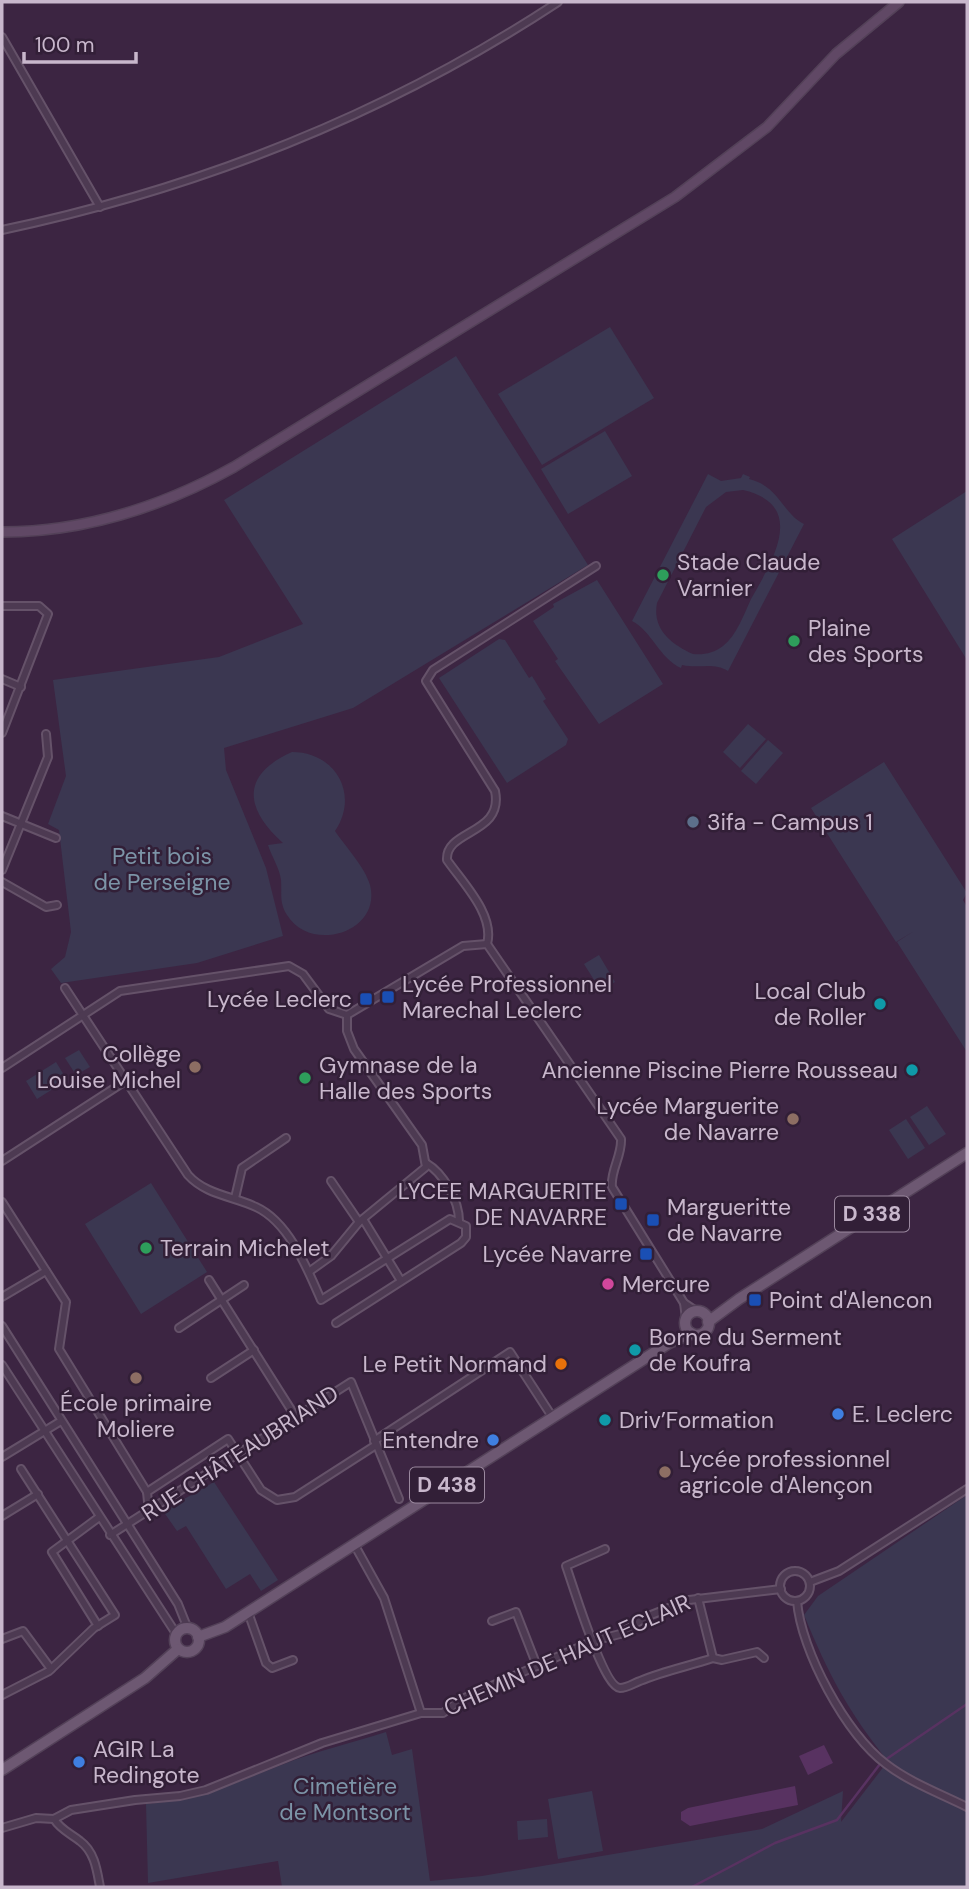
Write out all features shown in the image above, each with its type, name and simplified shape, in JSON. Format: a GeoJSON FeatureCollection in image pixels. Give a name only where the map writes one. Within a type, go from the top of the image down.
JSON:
{"type":"FeatureCollection","features":[{"type":"Feature","properties":{"kind":"main road"},"geometry":{"type":"LineString","coordinates":[[2,532],[54,529],[136,511],[172,498],[234,467],[675,197],[767,127],[836,54],[899,2]]}},
{"type":"Feature","properties":{"kind":"main road","name":"D 338"},"geometry":{"type":"LineString","coordinates":[[702,1316],[739,1299],[967,1153]]}},
{"type":"Feature","properties":{"kind":"main road"},"geometry":{"type":"LineString","coordinates":[[702,1316],[705,1332],[687,1325],[702,1316]]}},
{"type":"Feature","properties":{"kind":"main road","name":"D 438"},"geometry":{"type":"LineString","coordinates":[[198,1637],[225,1627],[553,1418],[669,1343],[687,1325]]}},
{"type":"Feature","properties":{"kind":"main road"},"geometry":{"type":"LineString","coordinates":[[188,1629],[198,1637],[198,1643],[191,1651],[178,1648],[177,1635],[188,1629]]}},
{"type":"Feature","properties":{"kind":"main road"},"geometry":{"type":"LineString","coordinates":[[2,1770],[145,1678],[178,1648]]}},
{"type":"Feature","properties":{"kind":"street"},"geometry":{"type":"LineString","coordinates":[[2,230],[100,207],[232,167],[371,108],[451,68],[558,2]]}},
{"type":"Feature","properties":{"kind":"street"},"geometry":{"type":"LineString","coordinates":[[2,37],[100,207]]}},
{"type":"Feature","properties":{"kind":"street"},"geometry":{"type":"LineString","coordinates":[[596,566],[433,670],[426,681],[495,791],[498,804],[489,820],[452,845],[447,853],[447,860],[487,920],[490,933],[487,944],[621,1139],[618,1161],[611,1179],[612,1187],[684,1303],[702,1316]]}},
{"type":"Feature","properties":{"kind":"street"},"geometry":{"type":"LineString","coordinates":[[2,606],[39,606],[47,611],[47,621],[2,733]]}},
{"type":"Feature","properties":{"kind":"street"},"geometry":{"type":"LineString","coordinates":[[2,679],[21,687]]}},
{"type":"Feature","properties":{"kind":"street"},"geometry":{"type":"LineString","coordinates":[[2,870],[48,757],[46,734]]}},
{"type":"Feature","properties":{"kind":"street"},"geometry":{"type":"LineString","coordinates":[[2,816],[56,838]]}},
{"type":"Feature","properties":{"kind":"street"},"geometry":{"type":"LineString","coordinates":[[2,882],[46,907],[57,905]]}},
{"type":"Feature","properties":{"kind":"street"},"geometry":{"type":"LineString","coordinates":[[2,1068],[129,988],[279,966],[295,968],[329,1009],[347,1015],[463,946],[487,944]]}},
{"type":"Feature","properties":{"kind":"street"},"geometry":{"type":"LineString","coordinates":[[65,988],[198,1186],[235,1198],[270,1217],[310,1271],[321,1300],[450,1219],[466,1226],[466,1237],[461,1243],[336,1322]]}},
{"type":"Feature","properties":{"kind":"street"},"geometry":{"type":"LineString","coordinates":[[310,1271],[331,1256],[361,1221],[420,1173],[426,1163],[422,1145],[354,1049],[347,1031],[347,1015]]}},
{"type":"Feature","properties":{"kind":"street"},"geometry":{"type":"LineString","coordinates":[[2,1161],[127,1080]]}},
{"type":"Feature","properties":{"kind":"street"},"geometry":{"type":"LineString","coordinates":[[235,1198],[242,1168],[286,1138]]}},
{"type":"Feature","properties":{"kind":"street"},"geometry":{"type":"LineString","coordinates":[[426,1163],[437,1169],[459,1208],[459,1221]]}},
{"type":"Feature","properties":{"kind":"street"},"geometry":{"type":"LineString","coordinates":[[331,1181],[401,1280]]}},
{"type":"Feature","properties":{"kind":"street"},"geometry":{"type":"LineString","coordinates":[[2,1202],[66,1303],[59,1349],[147,1492],[148,1502],[154,1509]]}},
{"type":"Feature","properties":{"kind":"street"},"geometry":{"type":"LineString","coordinates":[[3,1293],[46,1271]]}},
{"type":"Feature","properties":{"kind":"street"},"geometry":{"type":"LineString","coordinates":[[209,1280],[295,1416]]}},
{"type":"Feature","properties":{"kind":"street"},"geometry":{"type":"LineString","coordinates":[[179,1328],[244,1286]]}},
{"type":"Feature","properties":{"kind":"street"},"geometry":{"type":"LineString","coordinates":[[684,1303],[687,1325]]}},
{"type":"Feature","properties":{"kind":"street"},"geometry":{"type":"LineString","coordinates":[[2,1326],[178,1604],[188,1629]]}},
{"type":"Feature","properties":{"kind":"street"},"geometry":{"type":"LineString","coordinates":[[211,1378],[254,1350]]}},
{"type":"Feature","properties":{"kind":"street"},"geometry":{"type":"LineString","coordinates":[[147,1492],[228,1439],[261,1490],[276,1500],[286,1500],[510,1352],[553,1418]]}},
{"type":"Feature","properties":{"kind":"street"},"geometry":{"type":"LineString","coordinates":[[2,1364],[98,1518],[177,1635]]}},
{"type":"Feature","properties":{"kind":"street","name":"RUE CHÂTEAUBRIAND"},"geometry":{"type":"LineString","coordinates":[[110,1535],[351,1382],[375,1443]]}},
{"type":"Feature","properties":{"kind":"street"},"geometry":{"type":"LineString","coordinates":[[2,1457],[61,1421]]}},
{"type":"Feature","properties":{"kind":"street"},"geometry":{"type":"LineString","coordinates":[[375,1443],[399,1499]]}},
{"type":"Feature","properties":{"kind":"street"},"geometry":{"type":"LineString","coordinates":[[2,1695],[51,1669],[98,1626],[115,1615],[21,1469]]}},
{"type":"Feature","properties":{"kind":"street"},"geometry":{"type":"LineString","coordinates":[[810,1582],[839,1571],[967,1489]]}},
{"type":"Feature","properties":{"kind":"street"},"geometry":{"type":"LineString","coordinates":[[2,1516],[38,1494]]}},
{"type":"Feature","properties":{"kind":"street"},"geometry":{"type":"LineString","coordinates":[[98,1518],[52,1552],[98,1626]]}},
{"type":"Feature","properties":{"kind":"street"},"geometry":{"type":"LineString","coordinates":[[354,1544],[384,1598],[421,1713]]}},
{"type":"Feature","properties":{"kind":"street"},"geometry":{"type":"LineString","coordinates":[[606,1549],[566,1566],[609,1682],[623,1688],[655,1674],[713,1658],[722,1660],[757,1652],[764,1658]]}},
{"type":"Feature","properties":{"kind":"street"},"geometry":{"type":"LineString","coordinates":[[792,1572],[805,1575],[810,1582],[808,1595],[797,1601],[785,1596],[781,1589],[785,1576],[792,1572]]}},
{"type":"Feature","properties":{"kind":"street","name":"CHEMIN DE HAUT ECLAIR"},"geometry":{"type":"LineString","coordinates":[[2,1828],[36,1818],[54,1819],[71,1810],[180,1797],[206,1790],[322,1743],[421,1713],[443,1713],[461,1699],[593,1641],[613,1637],[646,1617],[698,1598],[781,1589]]}},
{"type":"Feature","properties":{"kind":"street"},"geometry":{"type":"LineString","coordinates":[[698,1598],[713,1658]]}},
{"type":"Feature","properties":{"kind":"street"},"geometry":{"type":"LineString","coordinates":[[797,1601],[798,1614],[830,1694],[873,1753],[886,1765],[967,1807]]}},
{"type":"Feature","properties":{"kind":"street"},"geometry":{"type":"LineString","coordinates":[[248,1612],[266,1663],[272,1668],[293,1660]]}},
{"type":"Feature","properties":{"kind":"street"},"geometry":{"type":"LineString","coordinates":[[492,1621],[516,1612],[537,1666]]}},
{"type":"Feature","properties":{"kind":"street"},"geometry":{"type":"LineString","coordinates":[[2,1639],[23,1631],[51,1669]]}},
{"type":"Feature","properties":{"kind":"street"},"geometry":{"type":"LineString","coordinates":[[54,1819],[65,1832],[84,1844],[92,1855],[100,1887]]}},
{"type":"Feature","properties":{"kind":"green space"},"geometry":{"type":"Polygon","coordinates":[[[610,327],[654,398],[542,465],[498,394],[610,327]]]}},
{"type":"Feature","properties":{"kind":"green space","name":"Petit bois de Perseigne"},"geometry":{"type":"Polygon","coordinates":[[[456,356],[588,565],[353,708],[224,748],[226,770],[266,868],[283,936],[197,963],[61,983],[51,969],[65,957],[71,932],[59,830],[48,824],[66,776],[53,680],[219,657],[303,624],[224,500],[456,356]]]}},
{"type":"Feature","properties":{"kind":"green space"},"geometry":{"type":"Polygon","coordinates":[[[605,431],[632,476],[568,514],[541,469],[605,431]]]}},
{"type":"Feature","properties":{"kind":"green space","name":"Stade Claude Varnier"},"geometry":{"type":"Polygon","coordinates":[[[708,474],[721,481],[741,478],[743,474],[750,477],[749,479],[759,482],[774,493],[790,513],[804,524],[728,671],[712,666],[682,665],[681,668],[673,664],[645,631],[632,621],[708,474]],[[743,490],[726,492],[706,507],[657,603],[657,621],[660,628],[677,645],[693,654],[712,652],[728,641],[740,624],[775,553],[780,522],[775,508],[763,498],[743,490]]]}},
{"type":"Feature","properties":{"kind":"green space"},"geometry":{"type":"Polygon","coordinates":[[[967,491],[967,660],[892,539],[967,491]]]}},
{"type":"Feature","properties":{"kind":"green space"},"geometry":{"type":"Polygon","coordinates":[[[597,580],[663,684],[599,724],[555,661],[558,659],[533,621],[554,607],[553,604],[597,580]]]}},
{"type":"Feature","properties":{"kind":"green space"},"geometry":{"type":"Polygon","coordinates":[[[499,639],[505,640],[529,678],[532,676],[546,699],[543,701],[568,739],[566,745],[507,783],[439,678],[499,639]]]}},
{"type":"Feature","properties":{"kind":"green space"},"geometry":{"type":"Polygon","coordinates":[[[748,724],[766,739],[740,768],[723,752],[748,724]]]}},
{"type":"Feature","properties":{"kind":"green space"},"geometry":{"type":"Polygon","coordinates":[[[768,740],[783,753],[756,784],[741,771],[768,740]]]}},
{"type":"Feature","properties":{"kind":"green space"},"geometry":{"type":"Polygon","coordinates":[[[292,752],[320,759],[331,767],[344,790],[342,817],[335,831],[367,878],[371,901],[365,915],[342,932],[327,935],[298,927],[283,906],[280,876],[268,845],[283,843],[261,817],[255,805],[254,793],[256,782],[264,771],[292,752]]]}},
{"type":"Feature","properties":{"kind":"green space"},"geometry":{"type":"Polygon","coordinates":[[[884,762],[967,893],[963,900],[967,907],[967,1052],[897,942],[914,931],[896,942],[811,808],[884,762]]]}},
{"type":"Feature","properties":{"kind":"green space"},"geometry":{"type":"Polygon","coordinates":[[[599,955],[615,982],[601,991],[584,964],[599,955]]]}},
{"type":"Feature","properties":{"kind":"green space"},"geometry":{"type":"Polygon","coordinates":[[[79,1050],[90,1067],[76,1075],[65,1058],[79,1050]]]}},
{"type":"Feature","properties":{"kind":"green space"},"geometry":{"type":"Polygon","coordinates":[[[56,1062],[67,1080],[37,1099],[26,1081],[56,1062]]]}},
{"type":"Feature","properties":{"kind":"green space"},"geometry":{"type":"Polygon","coordinates":[[[927,1106],[946,1134],[929,1145],[910,1117],[927,1106]]]}},
{"type":"Feature","properties":{"kind":"green space"},"geometry":{"type":"Polygon","coordinates":[[[906,1119],[925,1148],[908,1159],[889,1130],[906,1119]]]}},
{"type":"Feature","properties":{"kind":"green space","name":"Terrain Michelet"},"geometry":{"type":"Polygon","coordinates":[[[151,1183],[207,1272],[141,1314],[85,1224],[151,1183]]]}},
{"type":"Feature","properties":{"kind":"green space"},"geometry":{"type":"Polygon","coordinates":[[[214,1482],[278,1580],[261,1591],[250,1574],[226,1589],[186,1526],[177,1531],[163,1511],[214,1482]]]}},
{"type":"Feature","properties":{"kind":"green space","name":"Cimetière de Montsort"},"geometry":{"type":"Polygon","coordinates":[[[967,1495],[967,1887],[282,1887],[278,1861],[148,1883],[146,1804],[200,1795],[309,1755],[386,1732],[392,1755],[412,1749],[430,1881],[482,1876],[762,1829],[843,1791],[841,1822],[888,1761],[861,1726],[840,1691],[804,1615],[818,1596],[967,1495]]]}},
{"type":"Feature","properties":{"kind":"green space"},"geometry":{"type":"Polygon","coordinates":[[[592,1791],[603,1851],[558,1859],[548,1799],[592,1791]]]}},
{"type":"Feature","properties":{"kind":"green space"},"geometry":{"type":"Polygon","coordinates":[[[547,1819],[548,1837],[518,1840],[517,1821],[547,1819]]]}},
{"type":"Feature","properties":{"kind":"shaded area"},"geometry":{"type":"Polygon","coordinates":[[[824,1745],[833,1763],[808,1775],[799,1756],[824,1745]]]}},
{"type":"Feature","properties":{"kind":"shaded area"},"geometry":{"type":"Polygon","coordinates":[[[795,1786],[798,1805],[690,1826],[681,1820],[681,1812],[688,1808],[795,1786]]]}},
{"type":"Feature","properties":{"kind":"waterway"},"geometry":{"type":"LineString","coordinates":[[885,1760],[967,1704]]}},
{"type":"Feature","properties":{"kind":"waterway"},"geometry":{"type":"LineString","coordinates":[[692,1887],[775,1843],[837,1820],[880,1764]]}},
{"type":"Feature","properties":{"kind":"place","name":"Stade Claude Varnier"},"geometry":{"type":"Point","coordinates":[663,575]}},
{"type":"Feature","properties":{"kind":"place","name":"Plaine des Sports"},"geometry":{"type":"Point","coordinates":[794,641]}},
{"type":"Feature","properties":{"kind":"place","name":"3ifa - Campus 1"},"geometry":{"type":"Point","coordinates":[693,822]}},
{"type":"Feature","properties":{"kind":"place","name":"Lycée Professionnel Marechal Leclerc"},"geometry":{"type":"Point","coordinates":[388,997]}},
{"type":"Feature","properties":{"kind":"place","name":"Lycée Leclerc"},"geometry":{"type":"Point","coordinates":[366,999]}},
{"type":"Feature","properties":{"kind":"place","name":"Local Club de Roller"},"geometry":{"type":"Point","coordinates":[880,1004]}},
{"type":"Feature","properties":{"kind":"place","name":"Collège Louise Michel"},"geometry":{"type":"Point","coordinates":[195,1067]}},
{"type":"Feature","properties":{"kind":"place","name":"Ancienne Piscine Pierre Rousseau"},"geometry":{"type":"Point","coordinates":[912,1070]}},
{"type":"Feature","properties":{"kind":"place","name":"Gymnase de la Halle des Sports"},"geometry":{"type":"Point","coordinates":[305,1078]}},
{"type":"Feature","properties":{"kind":"place","name":"Lycée Marguerite de Navarre"},"geometry":{"type":"Point","coordinates":[793,1119]}},
{"type":"Feature","properties":{"kind":"place","name":"LYCEE MARGUERITE DE NAVARRE"},"geometry":{"type":"Point","coordinates":[621,1204]}},
{"type":"Feature","properties":{"kind":"place","name":"Margueritte de Navarre"},"geometry":{"type":"Point","coordinates":[653,1220]}},
{"type":"Feature","properties":{"kind":"place","name":"Terrain Michelet"},"geometry":{"type":"Point","coordinates":[146,1248]}},
{"type":"Feature","properties":{"kind":"place","name":"Lycée Navarre"},"geometry":{"type":"Point","coordinates":[646,1254]}},
{"type":"Feature","properties":{"kind":"place","name":"Mercure"},"geometry":{"type":"Point","coordinates":[608,1284]}},
{"type":"Feature","properties":{"kind":"place","name":"Point d'Alencon"},"geometry":{"type":"Point","coordinates":[755,1300]}},
{"type":"Feature","properties":{"kind":"place","name":"Borne du Serment de Koufra"},"geometry":{"type":"Point","coordinates":[635,1350]}},
{"type":"Feature","properties":{"kind":"place","name":"Le Petit Normand"},"geometry":{"type":"Point","coordinates":[561,1364]}},
{"type":"Feature","properties":{"kind":"place","name":"École primaire Moliere"},"geometry":{"type":"Point","coordinates":[136,1378]}},
{"type":"Feature","properties":{"kind":"place","name":"E. Leclerc"},"geometry":{"type":"Point","coordinates":[838,1414]}},
{"type":"Feature","properties":{"kind":"place","name":"Driv’Formation"},"geometry":{"type":"Point","coordinates":[605,1420]}},
{"type":"Feature","properties":{"kind":"place","name":"Entendre"},"geometry":{"type":"Point","coordinates":[493,1440]}},
{"type":"Feature","properties":{"kind":"place","name":"Lycée professionnel agricole d'Alençon"},"geometry":{"type":"Point","coordinates":[665,1472]}},
{"type":"Feature","properties":{"kind":"place","name":"AGIR La Redingote"},"geometry":{"type":"Point","coordinates":[79,1762]}}]}
